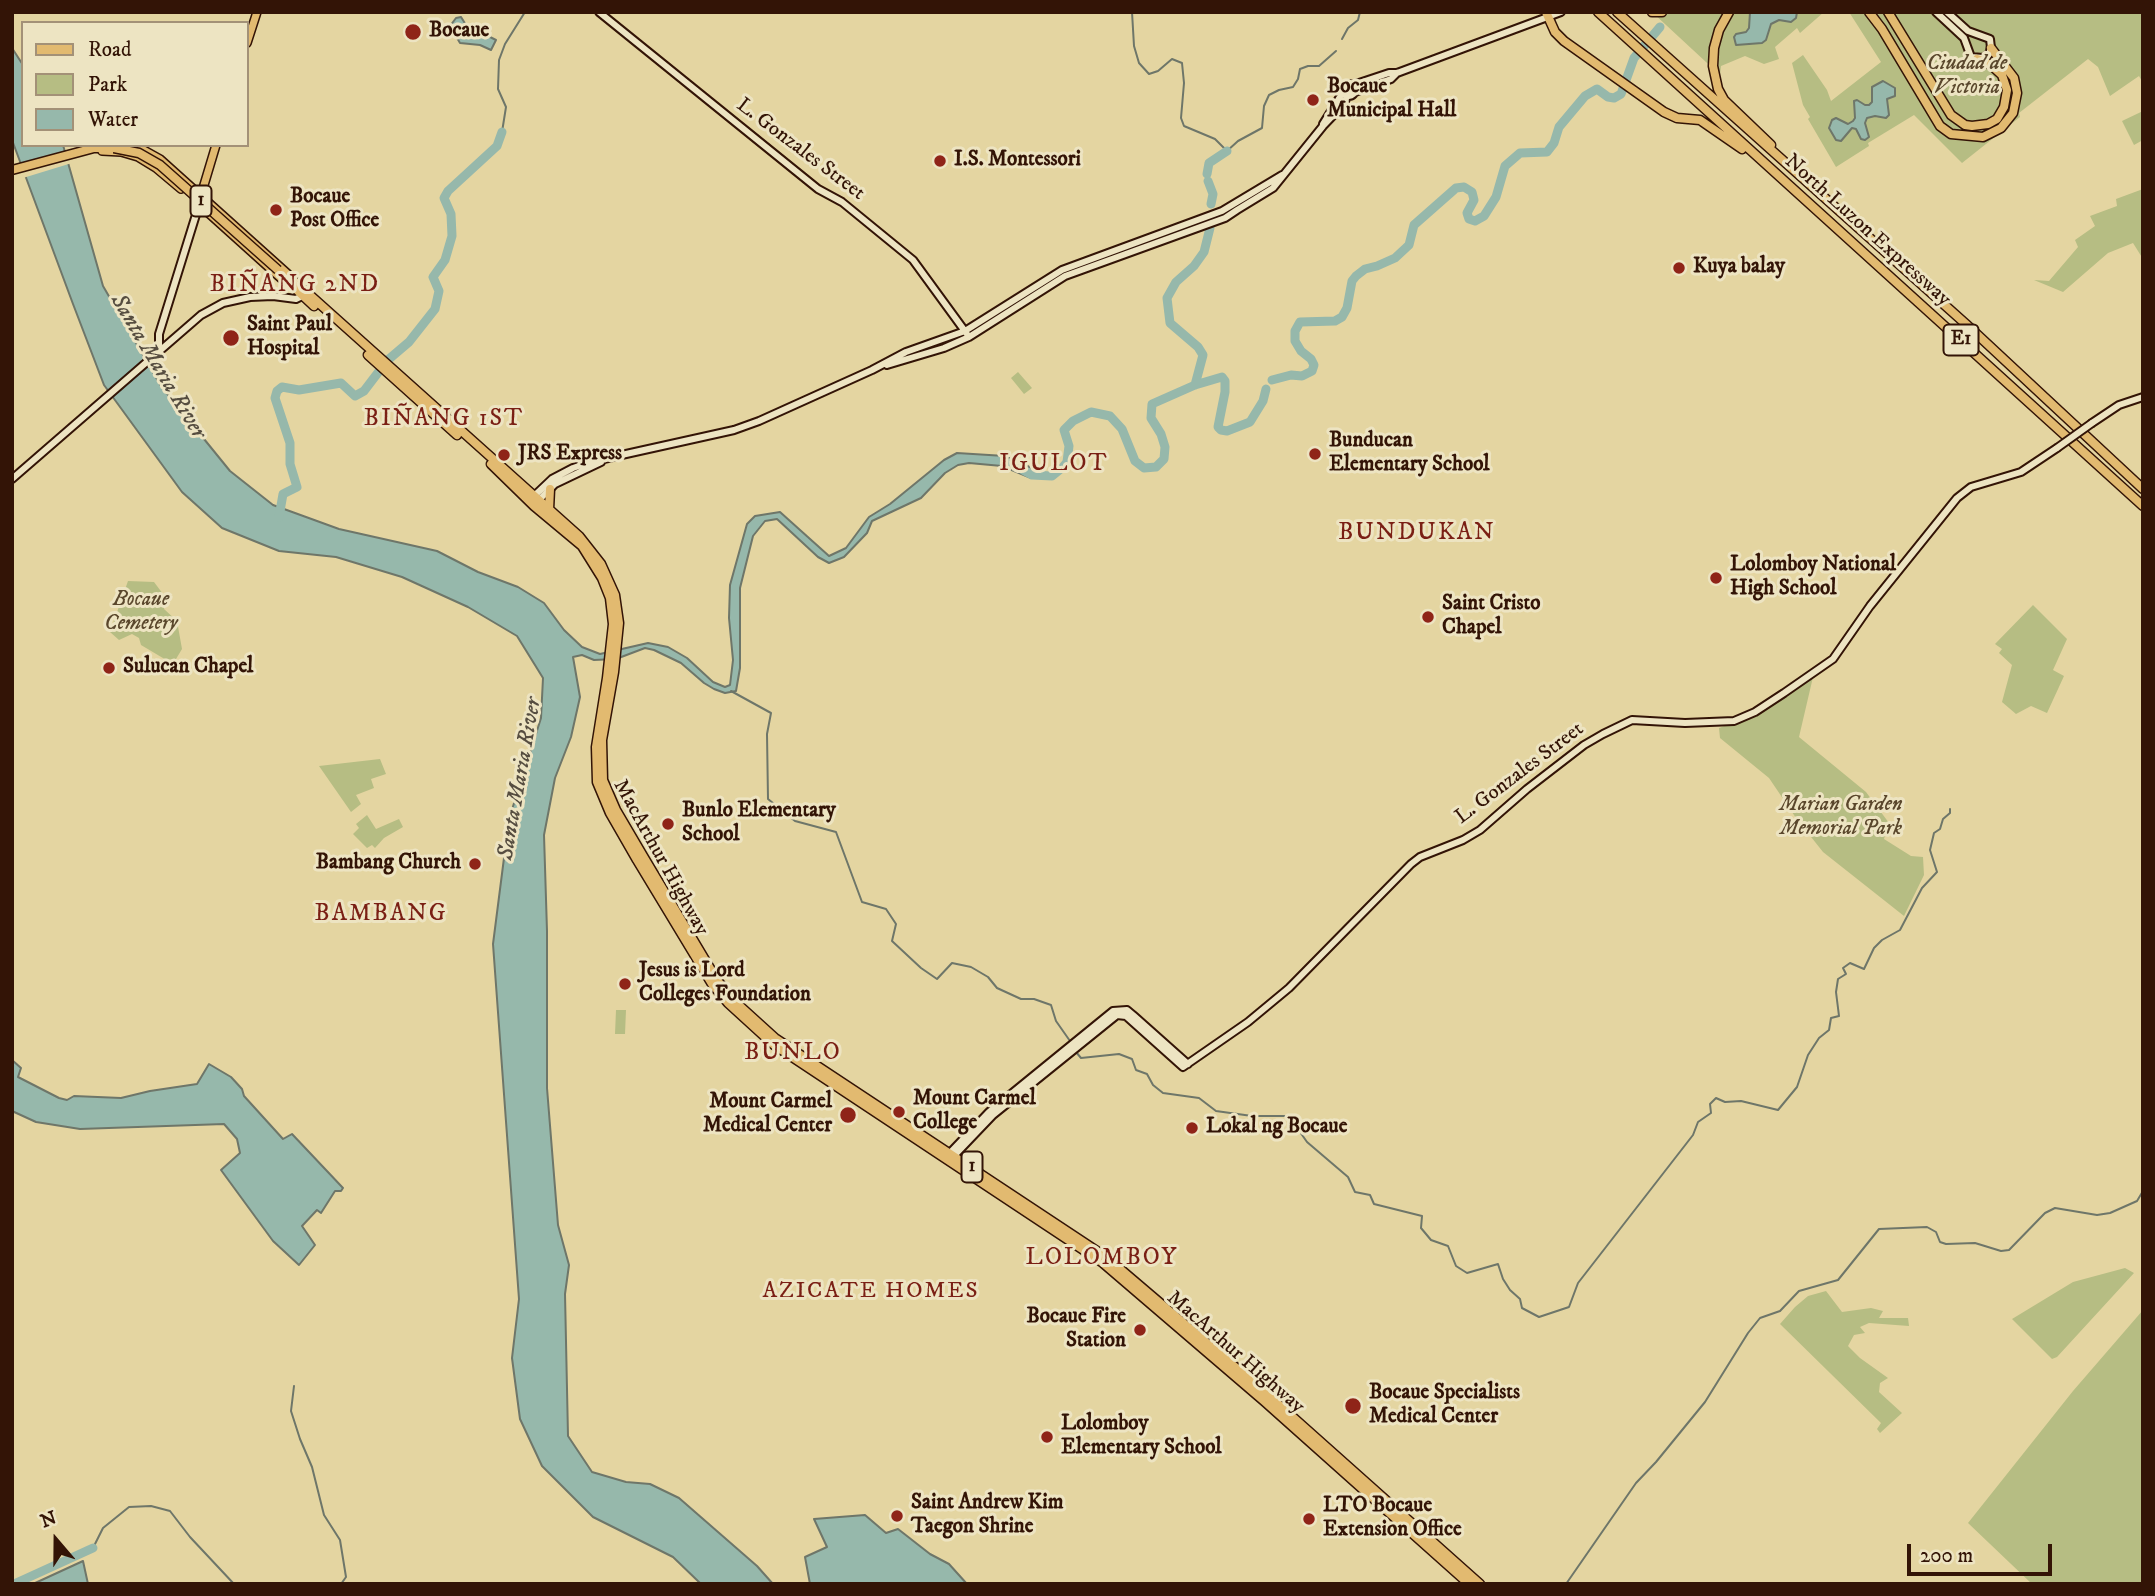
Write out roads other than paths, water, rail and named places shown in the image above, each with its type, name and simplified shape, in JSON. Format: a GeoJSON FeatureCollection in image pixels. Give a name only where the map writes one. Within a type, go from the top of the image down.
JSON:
{"type":"FeatureCollection","features":[{"type":"Feature","properties":{"kind":"highway","name":"North Luzon Expressway"},"geometry":{"type":"LineString","coordinates":[[1598,12],[2143,506]]}},
{"type":"Feature","properties":{"kind":"highway","name":"North Luzon Expressway"},"geometry":{"type":"LineString","coordinates":[[1617,12],[1967,325],[2143,489]]}},
{"type":"Feature","properties":{"kind":"highway"},"geometry":{"type":"LineString","coordinates":[[1652,12],[1662,12]]}},
{"type":"Feature","properties":{"kind":"highway"},"geometry":{"type":"LineString","coordinates":[[1729,12],[1718,30],[1714,48],[1714,76],[1718,89],[1724,100],[1762,135],[1796,173]]}},
{"type":"Feature","properties":{"kind":"highway"},"geometry":{"type":"LineString","coordinates":[[1869,12],[1940,126],[1951,134],[1983,137],[2001,128],[2012,113],[2017,93],[2014,78],[1991,48]]}},
{"type":"Feature","properties":{"kind":"highway"},"geometry":{"type":"LineString","coordinates":[[1888,12],[1951,115],[1972,127],[1997,119],[2004,107],[2007,90],[2002,75],[1991,65],[1977,59]]}},
{"type":"Feature","properties":{"kind":"highway"},"geometry":{"type":"LineString","coordinates":[[1547,15],[1555,32],[1564,41],[1664,112],[1677,118],[1700,120],[1710,125],[1779,175]]}},
{"type":"Feature","properties":{"kind":"highway","name":"MacArthur Highway"},"geometry":{"type":"LineString","coordinates":[[15,172],[106,148]]}},
{"type":"Feature","properties":{"kind":"highway","name":"1"},"geometry":{"type":"LineString","coordinates":[[106,148],[139,153],[160,165],[292,283]]}},
{"type":"Feature","properties":{"kind":"highway","name":"MacArthur Highway"},"geometry":{"type":"LineString","coordinates":[[292,283],[578,543],[596,567],[610,598],[615,637]]}},
{"type":"Feature","properties":{"kind":"highway"},"geometry":{"type":"LineString","coordinates":[[549,510],[550,489]]}},
{"type":"Feature","properties":{"kind":"highway","name":"MacArthur Highway"},"geometry":{"type":"LineString","coordinates":[[534,501],[549,510],[582,539],[607,574],[617,604],[602,740],[603,780],[622,820],[717,980],[750,1017],[775,1038],[1103,1263],[1145,1297],[1469,1584]]}},
{"type":"Feature","properties":{"kind":"highway","name":"MacArthur Highway"},"geometry":{"type":"LineString","coordinates":[[950,1157],[1107,1257],[1268,1395],[1480,1584]]}},
{"type":"Feature","properties":{"kind":"main road"},"geometry":{"type":"LineString","coordinates":[[248,40],[257,12]]}},
{"type":"Feature","properties":{"kind":"main road","name":"MacArthur Highway"},"geometry":{"type":"LineString","coordinates":[[136,147],[160,159],[292,283]]}},
{"type":"Feature","properties":{"kind":"main road"},"geometry":{"type":"LineString","coordinates":[[201,195],[215,147]]}},
{"type":"Feature","properties":{"kind":"main road","name":"MacArthur Highway"},"geometry":{"type":"LineString","coordinates":[[106,148],[147,162],[292,283]]}},
{"type":"Feature","properties":{"kind":"street","name":"L. Gonzales Street"},"geometry":{"type":"LineString","coordinates":[[599,12],[817,189],[842,202],[913,260],[967,334]]}},
{"type":"Feature","properties":{"kind":"street"},"geometry":{"type":"LineString","coordinates":[[534,501],[552,479],[573,468],[734,430],[759,421],[906,352],[967,334],[1062,270],[1223,214],[1282,175],[1323,126],[1325,117],[1345,94],[1346,85],[1354,89],[1391,79],[1397,73],[1547,15],[1562,12]]}},
{"type":"Feature","properties":{"kind":"street"},"geometry":{"type":"LineString","coordinates":[[1936,12],[1964,38],[1969,54],[1977,59],[1986,56],[1991,48],[1990,39],[1968,31],[1948,12]]}},
{"type":"Feature","properties":{"kind":"street"},"geometry":{"type":"LineString","coordinates":[[1345,94],[1353,95],[1354,89]]}},
{"type":"Feature","properties":{"kind":"street"},"geometry":{"type":"LineString","coordinates":[[159,351],[159,334],[199,205]]}},
{"type":"Feature","properties":{"kind":"street"},"geometry":{"type":"LineString","coordinates":[[12,480],[201,315],[223,303],[256,296],[293,300],[305,295]]}},
{"type":"Feature","properties":{"kind":"street","name":"L. Gonzales Street"},"geometry":{"type":"LineString","coordinates":[[950,1157],[993,1115],[1113,1011],[1126,1010],[1186,1065],[1248,1022],[1289,988],[1411,864],[1420,857],[1463,841],[1480,830],[1584,745],[1632,720],[1685,723],[1734,721],[1755,712],[1833,659],[1870,606],[1957,498],[1980,483],[2021,472],[2119,405],[2143,397]]}},
{"type":"Feature","properties":{"kind":"street"},"geometry":{"type":"LineString","coordinates":[[534,501],[576,472],[609,458]]}},
{"type":"Feature","properties":{"kind":"water"},"geometry":{"type":"Polygon","coordinates":[[[1750,12],[1797,12],[1796,18],[1791,22],[1779,20],[1771,24],[1766,40],[1762,43],[1736,45],[1736,34],[1746,32],[1749,28],[1750,12]]]}},
{"type":"Feature","properties":{"kind":"water"},"geometry":{"type":"Polygon","coordinates":[[[461,17],[466,25],[496,40],[491,50],[480,45],[460,43],[450,26],[456,18],[461,17]]]}},
{"type":"Feature","properties":{"kind":"water"},"geometry":{"type":"Polygon","coordinates":[[[12,48],[21,62],[21,147],[64,147],[103,286],[161,386],[230,471],[273,505],[339,529],[437,551],[478,572],[518,587],[544,603],[564,630],[582,647],[600,654],[648,643],[668,647],[687,658],[713,682],[725,687],[730,685],[733,660],[729,618],[730,585],[747,524],[755,516],[780,512],[829,556],[846,548],[869,517],[957,453],[1005,456],[1034,469],[1031,478],[1002,466],[969,463],[958,465],[945,473],[921,498],[872,521],[867,533],[844,557],[829,563],[818,557],[777,519],[765,521],[753,536],[740,588],[740,668],[736,691],[725,693],[714,689],[681,663],[645,648],[616,659],[594,660],[582,655],[573,657],[580,697],[571,737],[555,778],[544,835],[547,1088],[558,1225],[569,1265],[565,1294],[568,1436],[592,1472],[626,1482],[650,1484],[679,1498],[757,1566],[773,1584],[701,1584],[673,1557],[593,1517],[542,1466],[520,1419],[512,1358],[519,1299],[493,944],[509,819],[541,718],[543,678],[517,636],[468,607],[402,577],[336,557],[279,551],[222,528],[182,492],[104,385],[12,140],[12,48]]]}},
{"type":"Feature","properties":{"kind":"water"},"geometry":{"type":"Polygon","coordinates":[[[1883,81],[1895,88],[1895,96],[1887,99],[1889,115],[1886,118],[1867,118],[1865,123],[1869,137],[1865,140],[1852,128],[1841,141],[1836,140],[1829,128],[1832,120],[1836,118],[1848,124],[1853,121],[1854,101],[1869,105],[1872,102],[1872,87],[1883,81]]]}},
{"type":"Feature","properties":{"kind":"water"},"geometry":{"type":"Polygon","coordinates":[[[12,1060],[21,1068],[18,1077],[67,1100],[74,1096],[121,1098],[197,1084],[209,1064],[231,1077],[242,1089],[244,1096],[283,1139],[292,1134],[343,1188],[341,1191],[335,1191],[321,1213],[317,1210],[302,1226],[315,1245],[299,1265],[273,1241],[221,1170],[240,1153],[237,1139],[224,1124],[80,1129],[36,1122],[12,1111],[12,1060]]]}},
{"type":"Feature","properties":{"kind":"water"},"geometry":{"type":"Polygon","coordinates":[[[865,1515],[886,1533],[898,1529],[930,1554],[949,1564],[967,1584],[810,1584],[805,1557],[827,1547],[814,1519],[865,1515]]]}},
{"type":"Feature","properties":{"kind":"water"},"geometry":{"type":"Polygon","coordinates":[[[83,1561],[88,1584],[33,1584],[83,1561]]]}},
{"type":"Feature","properties":{"kind":"waterway"},"geometry":{"type":"LineString","coordinates":[[502,132],[506,107],[498,89],[499,60],[505,44],[525,12]]}},
{"type":"Feature","properties":{"kind":"waterway"},"geometry":{"type":"LineString","coordinates":[[1132,12],[1134,46],[1139,63],[1149,74],[1158,71],[1172,59],[1182,63],[1184,83],[1181,118],[1184,126],[1215,139],[1227,151],[1238,141],[1262,128],[1264,106],[1269,95],[1293,87],[1300,69],[1319,66],[1336,51]]}},
{"type":"Feature","properties":{"kind":"waterway"},"geometry":{"type":"LineString","coordinates":[[1342,39],[1348,28],[1358,20],[1360,12]]}},
{"type":"Feature","properties":{"kind":"waterway"},"geometry":{"type":"LineString","coordinates":[[1272,380],[1291,375],[1302,376],[1312,371],[1314,365],[1311,359],[1301,351],[1295,341],[1295,331],[1300,322],[1335,321],[1342,317],[1347,308],[1352,281],[1356,276],[1365,269],[1395,258],[1409,245],[1414,225],[1456,188],[1464,187],[1472,192],[1474,200],[1467,213],[1469,219],[1475,221],[1484,216],[1496,197],[1505,166],[1520,153],[1547,152],[1554,143],[1559,127],[1585,96],[1597,89],[1608,97],[1614,98],[1621,94],[1634,58],[1660,27]]}},
{"type":"Feature","properties":{"kind":"waterway"},"geometry":{"type":"LineString","coordinates":[[389,359],[409,342],[435,309],[439,291],[433,277],[445,260],[452,236],[451,214],[444,198],[448,191],[497,146],[502,132]]}},
{"type":"Feature","properties":{"kind":"waterway"},"geometry":{"type":"LineString","coordinates":[[1207,174],[1209,163],[1227,151]]}},
{"type":"Feature","properties":{"kind":"waterway"},"geometry":{"type":"LineString","coordinates":[[1208,181],[1213,194],[1211,204]]}},
{"type":"Feature","properties":{"kind":"waterway"},"geometry":{"type":"LineString","coordinates":[[1195,385],[1203,355],[1198,347],[1170,323],[1167,298],[1176,282],[1194,266],[1204,252],[1210,228]]}},
{"type":"Feature","properties":{"kind":"waterway"},"geometry":{"type":"LineString","coordinates":[[279,517],[283,494],[297,487],[290,464],[290,443],[275,398],[277,391],[282,387],[299,390],[341,383],[355,396],[364,391],[380,370]]}},
{"type":"Feature","properties":{"kind":"waterway"},"geometry":{"type":"LineString","coordinates":[[1023,470],[1032,475],[1052,476],[1063,467],[1067,462],[1069,446],[1064,430],[1073,421],[1091,412],[1110,416],[1122,429],[1135,461],[1144,468],[1156,467],[1164,459],[1165,447],[1151,418],[1152,404],[1195,385],[1222,377],[1225,381],[1225,392],[1218,427],[1227,431],[1250,422],[1263,401],[1266,389]]}},
{"type":"Feature","properties":{"kind":"waterway"},"geometry":{"type":"LineString","coordinates":[[731,691],[771,713],[767,734],[768,799],[795,821],[836,832],[862,902],[886,909],[896,924],[892,941],[937,979],[952,963],[971,967],[988,977],[997,988],[1021,999],[1034,999],[1051,1005],[1056,1021],[1070,1041]]}},
{"type":"Feature","properties":{"kind":"waterway"},"geometry":{"type":"LineString","coordinates":[[1076,1052],[1081,1058],[1119,1054],[1132,1059],[1136,1070],[1147,1074],[1153,1085],[1163,1093],[1199,1098],[1216,1111],[1252,1116],[1286,1116],[1307,1142],[1348,1177],[1355,1192],[1370,1195],[1374,1204],[1422,1216],[1421,1228],[1431,1240],[1448,1246],[1456,1266],[1467,1273],[1498,1264],[1503,1279],[1520,1299],[1522,1308],[1539,1317],[1569,1307],[1578,1283],[1693,1135],[1698,1122],[1711,1113],[1710,1104],[1716,1098],[1725,1102],[1741,1101],[1778,1110],[1797,1087],[1808,1055],[1819,1038],[1829,1030],[1831,1018],[1839,1016],[1836,992],[1838,979],[1846,974],[1843,968],[1850,963],[1864,969],[1874,948],[1900,930],[1922,888],[1937,872],[1930,850],[1934,833],[1940,829],[1950,809]]}},
{"type":"Feature","properties":{"kind":"waterway"},"geometry":{"type":"LineString","coordinates":[[1566,1584],[1636,1483],[1705,1402],[1760,1318],[1780,1311],[1799,1291],[1838,1280],[1879,1229],[1927,1227],[1936,1232],[1940,1242],[1946,1244],[1975,1243],[2001,1251],[2009,1250],[2045,1213],[2055,1208],[2097,1215],[2110,1213],[2137,1201],[2143,1191]]}},
{"type":"Feature","properties":{"kind":"waterway"},"geometry":{"type":"LineString","coordinates":[[294,1386],[291,1411],[312,1467],[324,1515],[340,1540],[346,1577],[341,1584]]}},
{"type":"Feature","properties":{"kind":"waterway"},"geometry":{"type":"LineString","coordinates":[[93,1548],[103,1528],[129,1507],[151,1506],[170,1511],[190,1537],[234,1584]]}},
{"type":"Feature","properties":{"kind":"waterway"},"geometry":{"type":"LineString","coordinates":[[14,1584],[93,1548]]}},
{"type":"Feature","properties":{"kind":"place","name":"Bocaue"},"geometry":{"type":"Point","coordinates":[413,32]}},
{"type":"Feature","properties":{"kind":"place","name":"Bocaue Municipal Hall"},"geometry":{"type":"Point","coordinates":[1313,100]}},
{"type":"Feature","properties":{"kind":"place","name":"I.S. Montessori"},"geometry":{"type":"Point","coordinates":[940,161]}},
{"type":"Feature","properties":{"kind":"place","name":"Bocaue Post Office"},"geometry":{"type":"Point","coordinates":[276,210]}},
{"type":"Feature","properties":{"kind":"place","name":"Kuya balay"},"geometry":{"type":"Point","coordinates":[1679,268]}},
{"type":"Feature","properties":{"kind":"place","name":"Saint Paul Hospital"},"geometry":{"type":"Point","coordinates":[231,338]}},
{"type":"Feature","properties":{"kind":"place","name":"Bunducan Elementary School"},"geometry":{"type":"Point","coordinates":[1315,454]}},
{"type":"Feature","properties":{"kind":"place","name":"JRS Express"},"geometry":{"type":"Point","coordinates":[504,455]}},
{"type":"Feature","properties":{"kind":"place","name":"Lolomboy National High School"},"geometry":{"type":"Point","coordinates":[1716,578]}},
{"type":"Feature","properties":{"kind":"place","name":"Saint Cristo Chapel"},"geometry":{"type":"Point","coordinates":[1428,617]}},
{"type":"Feature","properties":{"kind":"place","name":"Sulucan Chapel"},"geometry":{"type":"Point","coordinates":[109,668]}},
{"type":"Feature","properties":{"kind":"place","name":"Bunlo Elementary School"},"geometry":{"type":"Point","coordinates":[668,824]}},
{"type":"Feature","properties":{"kind":"place","name":"Bambang Church"},"geometry":{"type":"Point","coordinates":[475,864]}},
{"type":"Feature","properties":{"kind":"place","name":"Jesus is Lord Colleges Foundation"},"geometry":{"type":"Point","coordinates":[625,984]}},
{"type":"Feature","properties":{"kind":"place","name":"Mount Carmel College"},"geometry":{"type":"Point","coordinates":[899,1112]}},
{"type":"Feature","properties":{"kind":"place","name":"Mount Carmel Medical Center"},"geometry":{"type":"Point","coordinates":[848,1115]}},
{"type":"Feature","properties":{"kind":"place","name":"Lokal ng Bocaue"},"geometry":{"type":"Point","coordinates":[1192,1128]}},
{"type":"Feature","properties":{"kind":"place","name":"Bocaue Fire Station"},"geometry":{"type":"Point","coordinates":[1140,1330]}},
{"type":"Feature","properties":{"kind":"place","name":"Bocaue Specialists Medical Center"},"geometry":{"type":"Point","coordinates":[1353,1406]}},
{"type":"Feature","properties":{"kind":"place","name":"Lolomboy Elementary School"},"geometry":{"type":"Point","coordinates":[1047,1437]}},
{"type":"Feature","properties":{"kind":"place","name":"Saint Andrew Kim Taegon Shrine"},"geometry":{"type":"Point","coordinates":[897,1516]}},
{"type":"Feature","properties":{"kind":"place","name":"LTO Bocaue Extension Office"},"geometry":{"type":"Point","coordinates":[1309,1519]}},
{"type":"Feature","properties":{"kind":"district","name":"BIÑANG 2ND"},"geometry":{"type":"Point","coordinates":[295,286]}},
{"type":"Feature","properties":{"kind":"district","name":"BIÑANG 1ST"},"geometry":{"type":"Point","coordinates":[444,420]}},
{"type":"Feature","properties":{"kind":"district","name":"IGULOT"},"geometry":{"type":"Point","coordinates":[1054,465]}},
{"type":"Feature","properties":{"kind":"district","name":"BUNDUKAN"},"geometry":{"type":"Point","coordinates":[1417,534]}},
{"type":"Feature","properties":{"kind":"district","name":"BAMBANG"},"geometry":{"type":"Point","coordinates":[381,915]}},
{"type":"Feature","properties":{"kind":"district","name":"BUNLO"},"geometry":{"type":"Point","coordinates":[793,1054]}},
{"type":"Feature","properties":{"kind":"district","name":"LOLOMBOY"},"geometry":{"type":"Point","coordinates":[1102,1259]}},
{"type":"Feature","properties":{"kind":"district","name":"AZICATE HOMES"},"geometry":{"type":"Point","coordinates":[871,1292]}},
{"type":"Feature","properties":{"kind":"park label","name":"Ciudad de Victoria"},"geometry":{"type":"Point","coordinates":[1967,77]}},
{"type":"Feature","properties":{"kind":"park label","name":"Bocaue Cemetery"},"geometry":{"type":"Point","coordinates":[141,613]}},
{"type":"Feature","properties":{"kind":"park label","name":"Marian Garden Memorial Park"},"geometry":{"type":"Point","coordinates":[1841,818]}},
{"type":"Feature","properties":{"kind":"water label","name":"Santa Maria River"},"geometry":{"type":"Point","coordinates":[157,367]}},
{"type":"Feature","properties":{"kind":"water label","name":"Santa Maria River"},"geometry":{"type":"Point","coordinates":[521,779]}}]}
